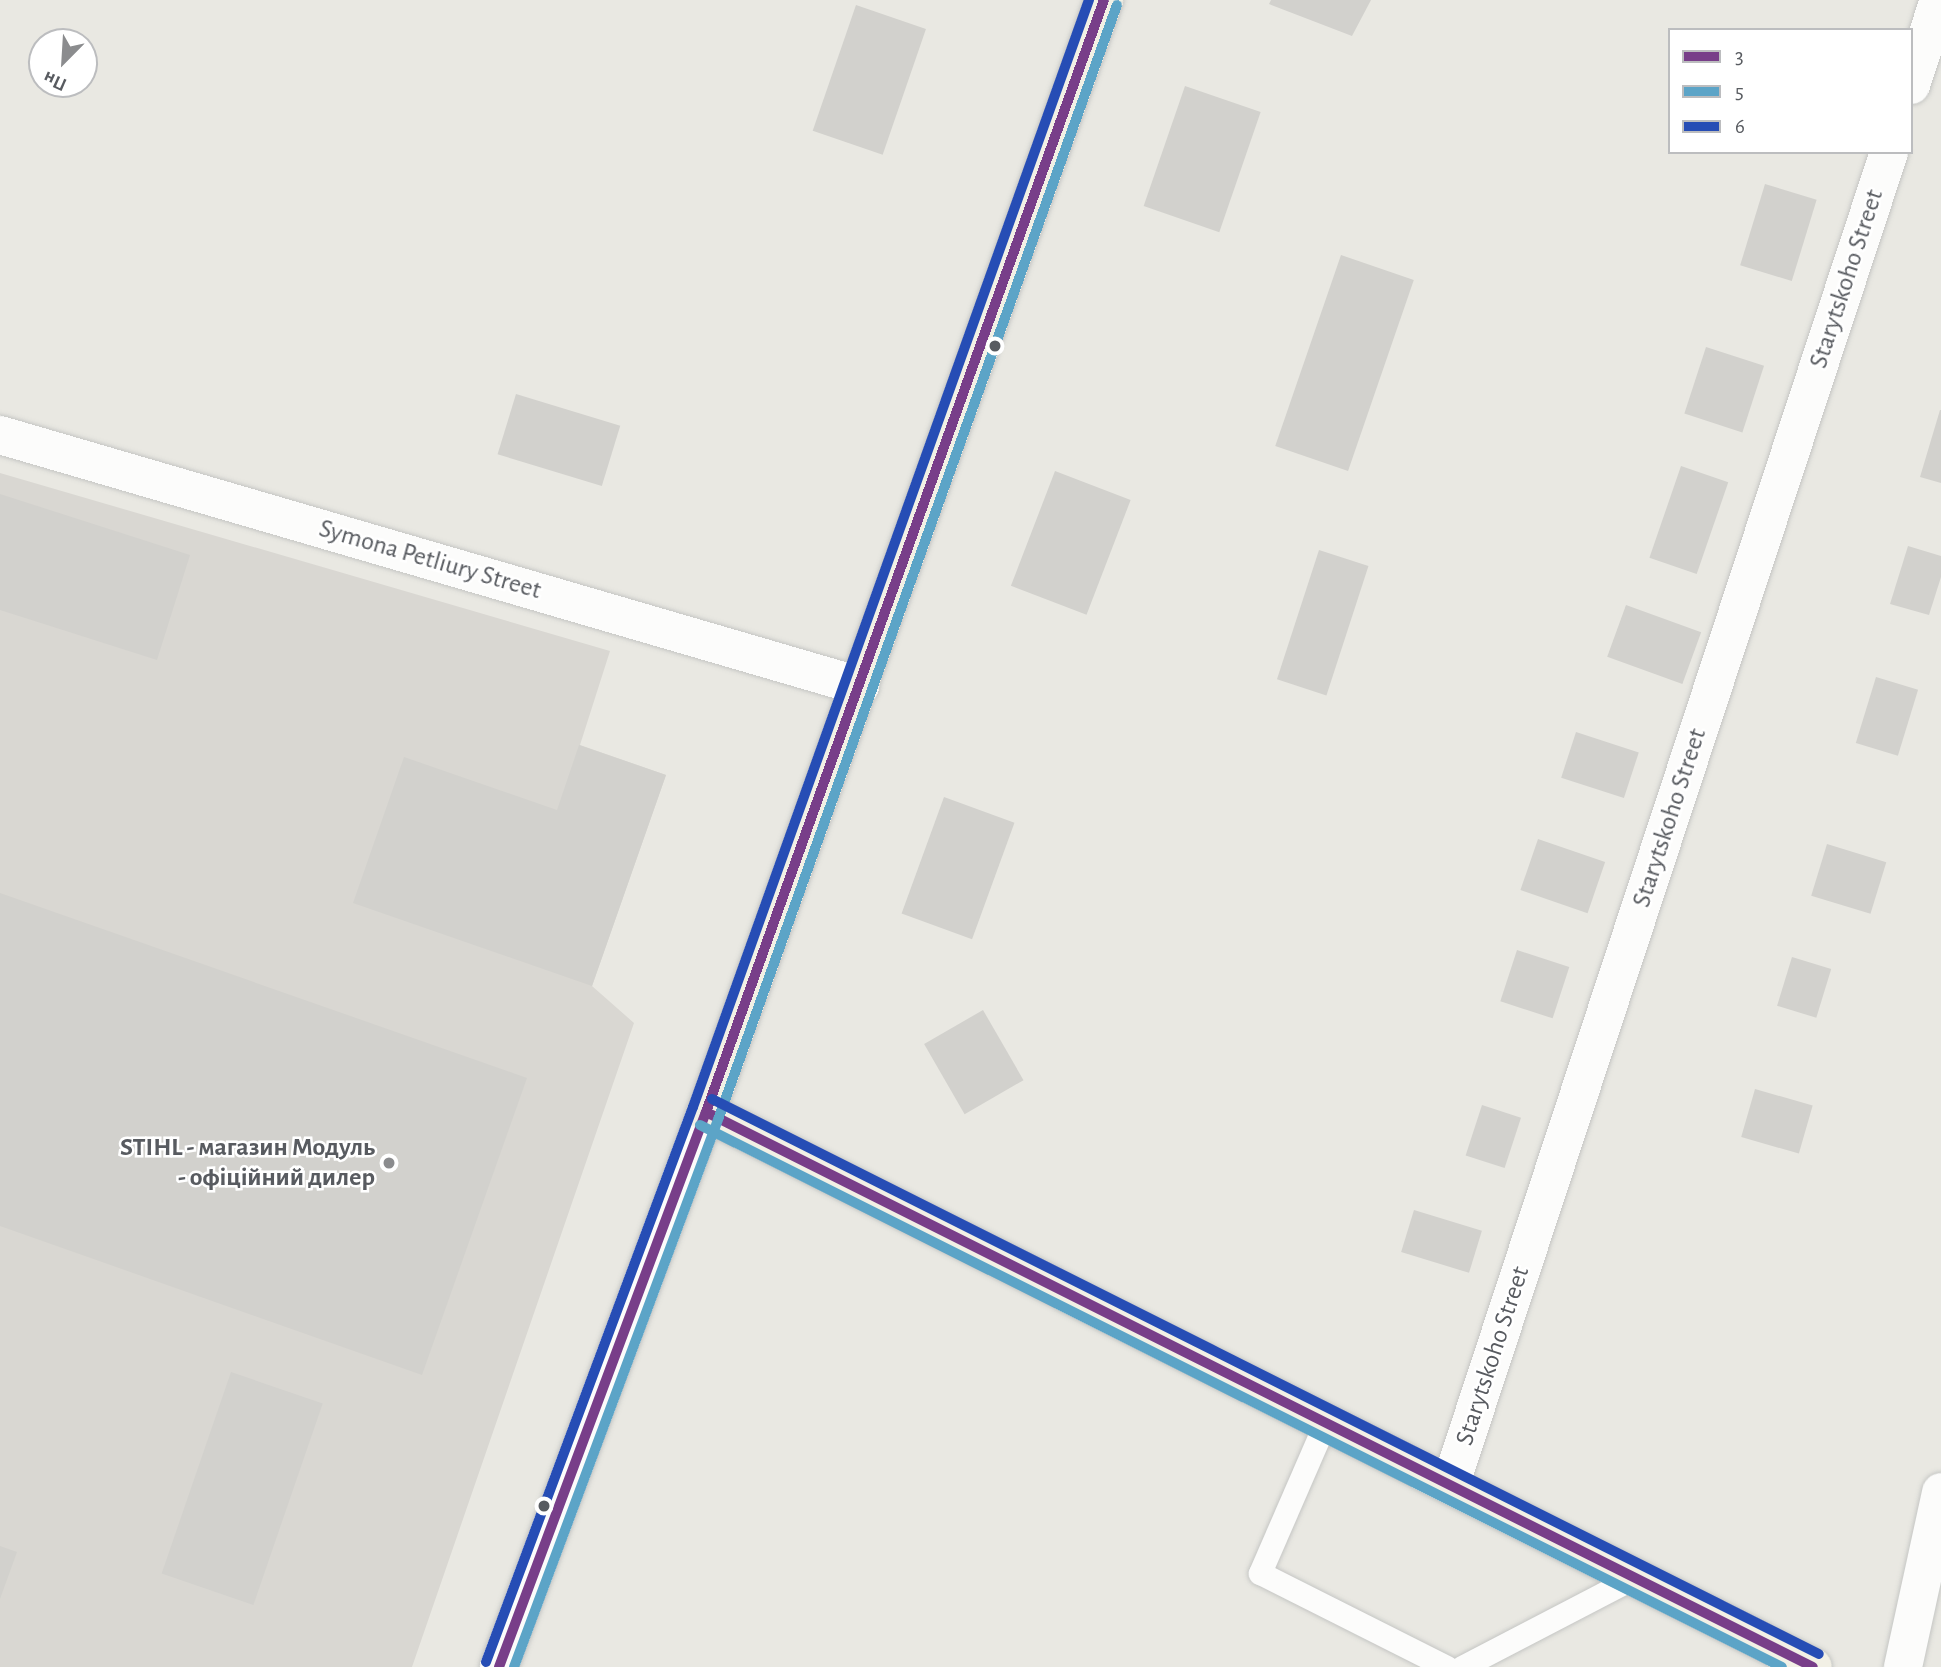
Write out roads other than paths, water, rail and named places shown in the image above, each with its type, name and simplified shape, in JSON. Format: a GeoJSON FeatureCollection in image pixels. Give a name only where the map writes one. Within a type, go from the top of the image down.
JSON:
{"type":"FeatureCollection","features":[{"type":"Feature","properties":{"kind":"main road"},"geometry":{"type":"LineString","coordinates":[[1104,0],[706,1112],[1451,1483],[1813,1667]]}},
{"type":"Feature","properties":{"kind":"street"},"geometry":{"type":"LineString","coordinates":[[1913,79],[1939,0]]}},
{"type":"Feature","properties":{"kind":"street","name":"Starytskoho Street"},"geometry":{"type":"LineString","coordinates":[[1451,1483],[1888,154]]}},
{"type":"Feature","properties":{"kind":"street","name":"Symona Petliury Street"},"geometry":{"type":"LineString","coordinates":[[0,435],[860,686]]}},
{"type":"Feature","properties":{"kind":"street"},"geometry":{"type":"LineString","coordinates":[[499,1667],[706,1112]]}},
{"type":"Feature","properties":{"kind":"street"},"geometry":{"type":"LineString","coordinates":[[1903,1667],[1941,1492]]}},
{"type":"Feature","properties":{"kind":"lane"},"geometry":{"type":"LineString","coordinates":[[1326,1421],[1260,1573],[1447,1667]]}},
{"type":"Feature","properties":{"kind":"lane"},"geometry":{"type":"LineString","coordinates":[[1462,1667],[1635,1577]]}},
{"type":"Feature","properties":{"kind":"place","name":"STIHL - магазин Модуль - офіційний дилер"},"geometry":{"type":"Point","coordinates":[389,1163]}}]}
